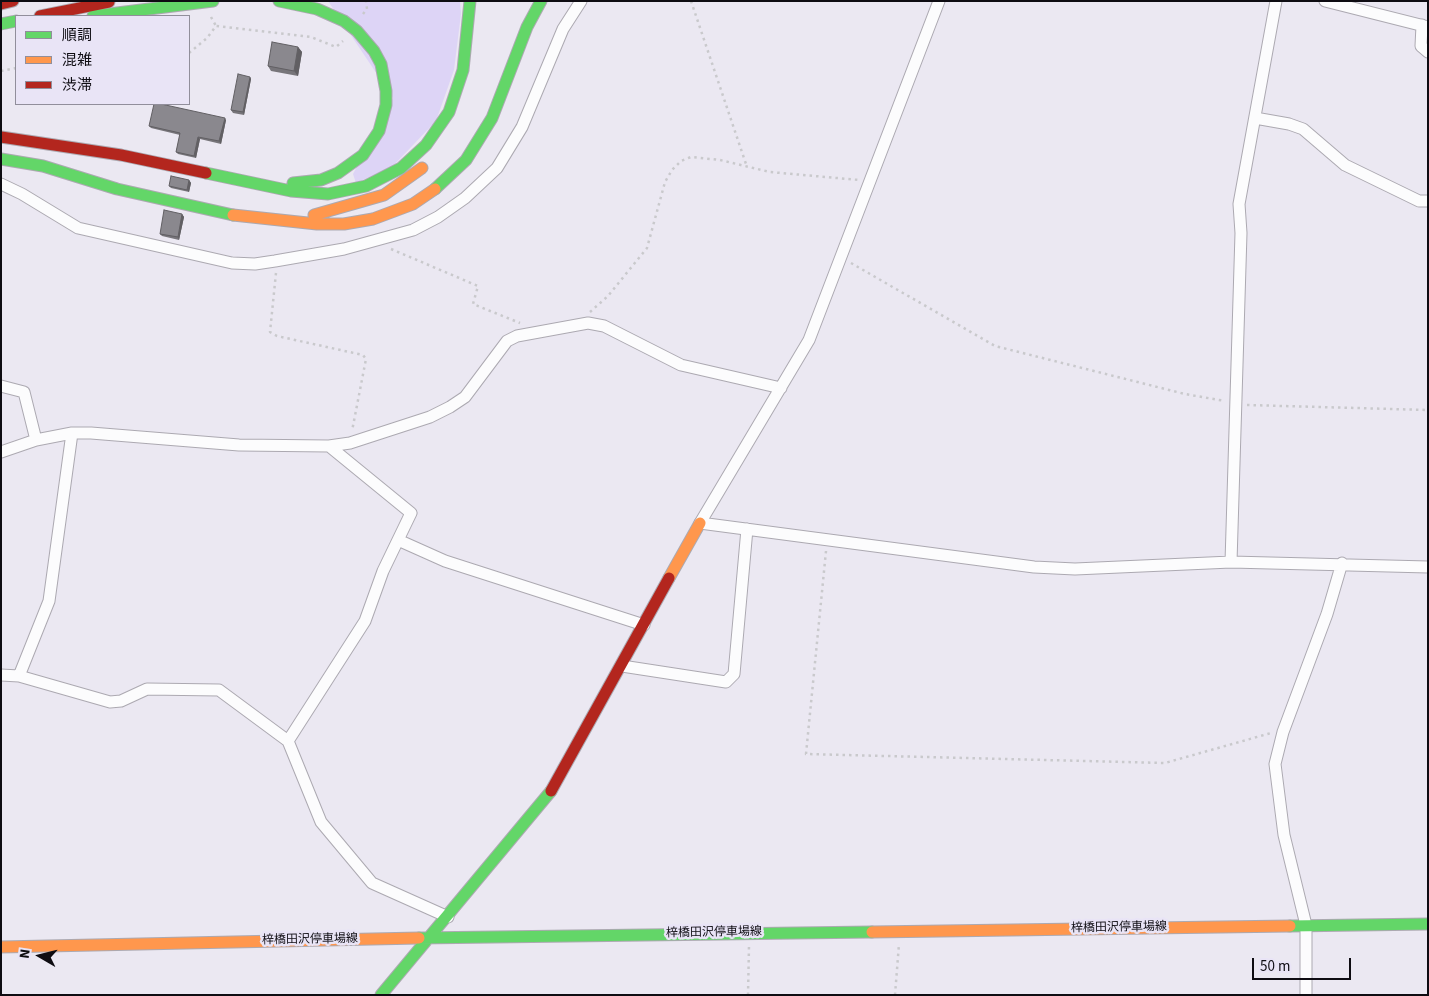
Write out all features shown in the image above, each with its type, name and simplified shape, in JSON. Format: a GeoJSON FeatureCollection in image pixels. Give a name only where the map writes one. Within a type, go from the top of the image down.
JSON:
{"type":"FeatureCollection","features":[{"type":"Feature","properties":{"kind":"main road"},"geometry":{"type":"LineString","coordinates":[[1,4],[13,1]]}},
{"type":"Feature","properties":{"kind":"main road"},"geometry":{"type":"LineString","coordinates":[[45,15],[112,1]]}},
{"type":"Feature","properties":{"kind":"main road"},"geometry":{"type":"LineString","coordinates":[[101,15],[213,1]]}},
{"type":"Feature","properties":{"kind":"main road"},"geometry":{"type":"LineString","coordinates":[[246,182],[301,183],[321,180],[338,173],[352,165],[372,143],[379,131],[385,112],[385,77],[374,51],[367,41],[344,21],[331,15],[317,9],[279,1]]}},
{"type":"Feature","properties":{"kind":"main road"},"geometry":{"type":"LineString","coordinates":[[1,137],[121,155],[311,194],[345,192],[383,178],[414,157],[438,130],[457,91],[467,47],[470,1]]}},
{"type":"Feature","properties":{"kind":"main road"},"geometry":{"type":"LineString","coordinates":[[1,159],[43,166],[116,189],[262,220],[317,224],[358,222],[391,213],[430,194],[460,166],[480,141],[503,95],[527,27],[541,1]]}},
{"type":"Feature","properties":{"kind":"main road"},"geometry":{"type":"LineString","coordinates":[[1,24],[15,21]]}},
{"type":"Feature","properties":{"kind":"main road"},"geometry":{"type":"LineString","coordinates":[[1,32],[15,29]]}},
{"type":"Feature","properties":{"kind":"main road"},"geometry":{"type":"LineString","coordinates":[[262,220],[312,216],[362,203],[397,188],[429,163]]}},
{"type":"Feature","properties":{"kind":"main road"},"geometry":{"type":"LineString","coordinates":[[381,995],[551,792],[700,523]]}},
{"type":"Feature","properties":{"kind":"main road","name":"梓橋田沢停車場線"},"geometry":{"type":"LineString","coordinates":[[1,947],[429,938],[1428,924]]}},
{"type":"Feature","properties":{"kind":"street"},"geometry":{"type":"LineString","coordinates":[[1,184],[22,194],[78,228],[232,263],[255,264],[275,261],[380,240],[413,230],[438,217],[465,198],[497,168],[522,127],[563,29],[581,1]]}},
{"type":"Feature","properties":{"kind":"street"},"geometry":{"type":"LineString","coordinates":[[940,1],[839,256],[809,340],[700,523],[1034,567],[1075,569],[1231,562],[1342,563],[1428,567]]}},
{"type":"Feature","properties":{"kind":"street"},"geometry":{"type":"LineString","coordinates":[[1231,562],[1241,233],[1239,204],[1276,1]]}},
{"type":"Feature","properties":{"kind":"street"},"geometry":{"type":"LineString","coordinates":[[1325,1],[1425,26],[1421,46],[1428,52]]}},
{"type":"Feature","properties":{"kind":"street"},"geometry":{"type":"LineString","coordinates":[[1255,118],[1289,124],[1303,129],[1345,166],[1419,201],[1428,201]]}},
{"type":"Feature","properties":{"kind":"street"},"geometry":{"type":"LineString","coordinates":[[1,452],[36,440],[72,433],[127,434],[239,445],[329,446],[350,443],[430,417],[450,407],[464,397],[507,341],[536,332],[588,323],[604,326],[681,365],[781,388]]}},
{"type":"Feature","properties":{"kind":"street"},"geometry":{"type":"LineString","coordinates":[[1,386],[24,392],[36,440]]}},
{"type":"Feature","properties":{"kind":"street"},"geometry":{"type":"LineString","coordinates":[[19,676],[48,601],[72,433]]}},
{"type":"Feature","properties":{"kind":"street"},"geometry":{"type":"LineString","coordinates":[[288,742],[365,621],[383,571],[411,513],[329,446]]}},
{"type":"Feature","properties":{"kind":"street"},"geometry":{"type":"LineString","coordinates":[[622,666],[726,682],[734,674],[747,529]]}},
{"type":"Feature","properties":{"kind":"street"},"geometry":{"type":"LineString","coordinates":[[398,540],[445,561],[644,625]]}},
{"type":"Feature","properties":{"kind":"street"},"geometry":{"type":"LineString","coordinates":[[1306,995],[1306,926],[1284,835],[1275,764],[1283,732],[1327,614],[1342,563]]}},
{"type":"Feature","properties":{"kind":"street"},"geometry":{"type":"LineString","coordinates":[[1,675],[19,676],[110,702],[121,701],[147,689],[219,690],[288,742],[306,791],[321,822],[372,883],[448,917]]}},
{"type":"Feature","properties":{"kind":"path"},"geometry":{"type":"LineString","coordinates":[[366,1],[367,8]]}},
{"type":"Feature","properties":{"kind":"path"},"geometry":{"type":"LineString","coordinates":[[690,1],[747,167]]}},
{"type":"Feature","properties":{"kind":"path"},"geometry":{"type":"LineString","coordinates":[[190,52],[207,38],[216,26],[311,37],[336,47],[348,35]]}},
{"type":"Feature","properties":{"kind":"path"},"geometry":{"type":"LineString","coordinates":[[1,71],[15,68]]}},
{"type":"Feature","properties":{"kind":"path"},"geometry":{"type":"LineString","coordinates":[[573,325],[608,296],[647,248],[666,182],[672,170],[681,161],[691,157],[720,160],[770,172],[869,181]]}},
{"type":"Feature","properties":{"kind":"path"},"geometry":{"type":"LineString","coordinates":[[380,240],[389,249],[478,286],[473,304],[523,324],[536,332]]}},
{"type":"Feature","properties":{"kind":"path"},"geometry":{"type":"LineString","coordinates":[[839,256],[995,346],[1185,394],[1236,403],[1428,410]]}},
{"type":"Feature","properties":{"kind":"path"},"geometry":{"type":"LineString","coordinates":[[275,261],[276,269],[270,332],[277,336],[363,355],[366,359],[350,443]]}},
{"type":"Feature","properties":{"kind":"path"},"geometry":{"type":"LineString","coordinates":[[828,540],[806,754],[1165,763],[1270,733],[1283,732]]}},
{"type":"Feature","properties":{"kind":"path"},"geometry":{"type":"LineString","coordinates":[[895,995],[899,931]]}},
{"type":"Feature","properties":{"kind":"path"},"geometry":{"type":"LineString","coordinates":[[748,995],[750,933]]}},
{"type":"Feature","properties":{"kind":"shaded area"},"geometry":{"type":"Polygon","coordinates":[[[328,1],[460,1],[461,14],[454,70],[436,121],[392,167],[356,183],[353,174],[393,98],[328,1]]]}},
{"type":"Feature","properties":{"kind":"building"},"geometry":{"type":"Polygon","coordinates":[[[272,42],[298,47],[294,71],[268,66],[272,42]]]}},
{"type":"Feature","properties":{"kind":"building"},"geometry":{"type":"Polygon","coordinates":[[[238,74],[250,77],[243,112],[231,110],[238,74]]]}},
{"type":"Feature","properties":{"kind":"building"},"geometry":{"type":"Polygon","coordinates":[[[154,105],[166,105],[225,118],[219,141],[198,137],[194,156],[176,152],[180,133],[149,126],[154,105]]]}},
{"type":"Feature","properties":{"kind":"building"},"geometry":{"type":"Polygon","coordinates":[[[171,176],[189,180],[187,190],[169,186],[171,176]]]}},
{"type":"Feature","properties":{"kind":"building"},"geometry":{"type":"Polygon","coordinates":[[[164,210],[182,214],[178,237],[160,234],[164,210]]]}},
{"type":"Feature","properties":{"kind":"traffic: fast"},"geometry":{"type":"LineString","coordinates":[[101,15],[213,1]]}},
{"type":"Feature","properties":{"kind":"traffic: fast"},"geometry":{"type":"LineString","coordinates":[[279,1],[317,9],[344,21],[357,31],[374,51],[381,64],[386,91],[386,105],[379,131],[363,155],[338,173],[321,180],[293,183]]}},
{"type":"Feature","properties":{"kind":"traffic: fast"},"geometry":{"type":"LineString","coordinates":[[206,173],[291,191],[328,194],[366,186],[401,168],[426,145],[449,112],[463,70],[470,1]]}},
{"type":"Feature","properties":{"kind":"traffic: fast"},"geometry":{"type":"LineString","coordinates":[[435,189],[466,160],[492,118],[527,27],[541,1]]}},
{"type":"Feature","properties":{"kind":"traffic: fast"},"geometry":{"type":"LineString","coordinates":[[1,24],[15,21]]}},
{"type":"Feature","properties":{"kind":"traffic: fast"},"geometry":{"type":"LineString","coordinates":[[1,159],[43,166],[117,189],[233,215]]}},
{"type":"Feature","properties":{"kind":"traffic: fast"},"geometry":{"type":"LineString","coordinates":[[381,995],[551,791]]}},
{"type":"Feature","properties":{"kind":"traffic: fast"},"geometry":{"type":"LineString","coordinates":[[1290,926],[1428,924]]}},
{"type":"Feature","properties":{"kind":"traffic: fast"},"geometry":{"type":"LineString","coordinates":[[419,938],[872,932]]}},
{"type":"Feature","properties":{"kind":"traffic: slow"},"geometry":{"type":"LineString","coordinates":[[314,215],[384,195],[422,168]]}},
{"type":"Feature","properties":{"kind":"traffic: slow"},"geometry":{"type":"LineString","coordinates":[[233,215],[317,224],[344,224],[373,219],[413,204],[435,189]]}},
{"type":"Feature","properties":{"kind":"traffic: slow"},"geometry":{"type":"LineString","coordinates":[[669,578],[700,523]]}},
{"type":"Feature","properties":{"kind":"traffic: slow"},"geometry":{"type":"LineString","coordinates":[[872,932],[1290,926]]}},
{"type":"Feature","properties":{"kind":"traffic: slow"},"geometry":{"type":"LineString","coordinates":[[1,947],[419,938]]}},
{"type":"Feature","properties":{"kind":"traffic: jam"},"geometry":{"type":"LineString","coordinates":[[1,4],[13,1]]}},
{"type":"Feature","properties":{"kind":"traffic: jam"},"geometry":{"type":"LineString","coordinates":[[45,15],[109,2]]}},
{"type":"Feature","properties":{"kind":"traffic: jam"},"geometry":{"type":"LineString","coordinates":[[1,137],[121,155],[206,173]]}},
{"type":"Feature","properties":{"kind":"traffic: jam"},"geometry":{"type":"LineString","coordinates":[[551,791],[669,578]]}}]}
